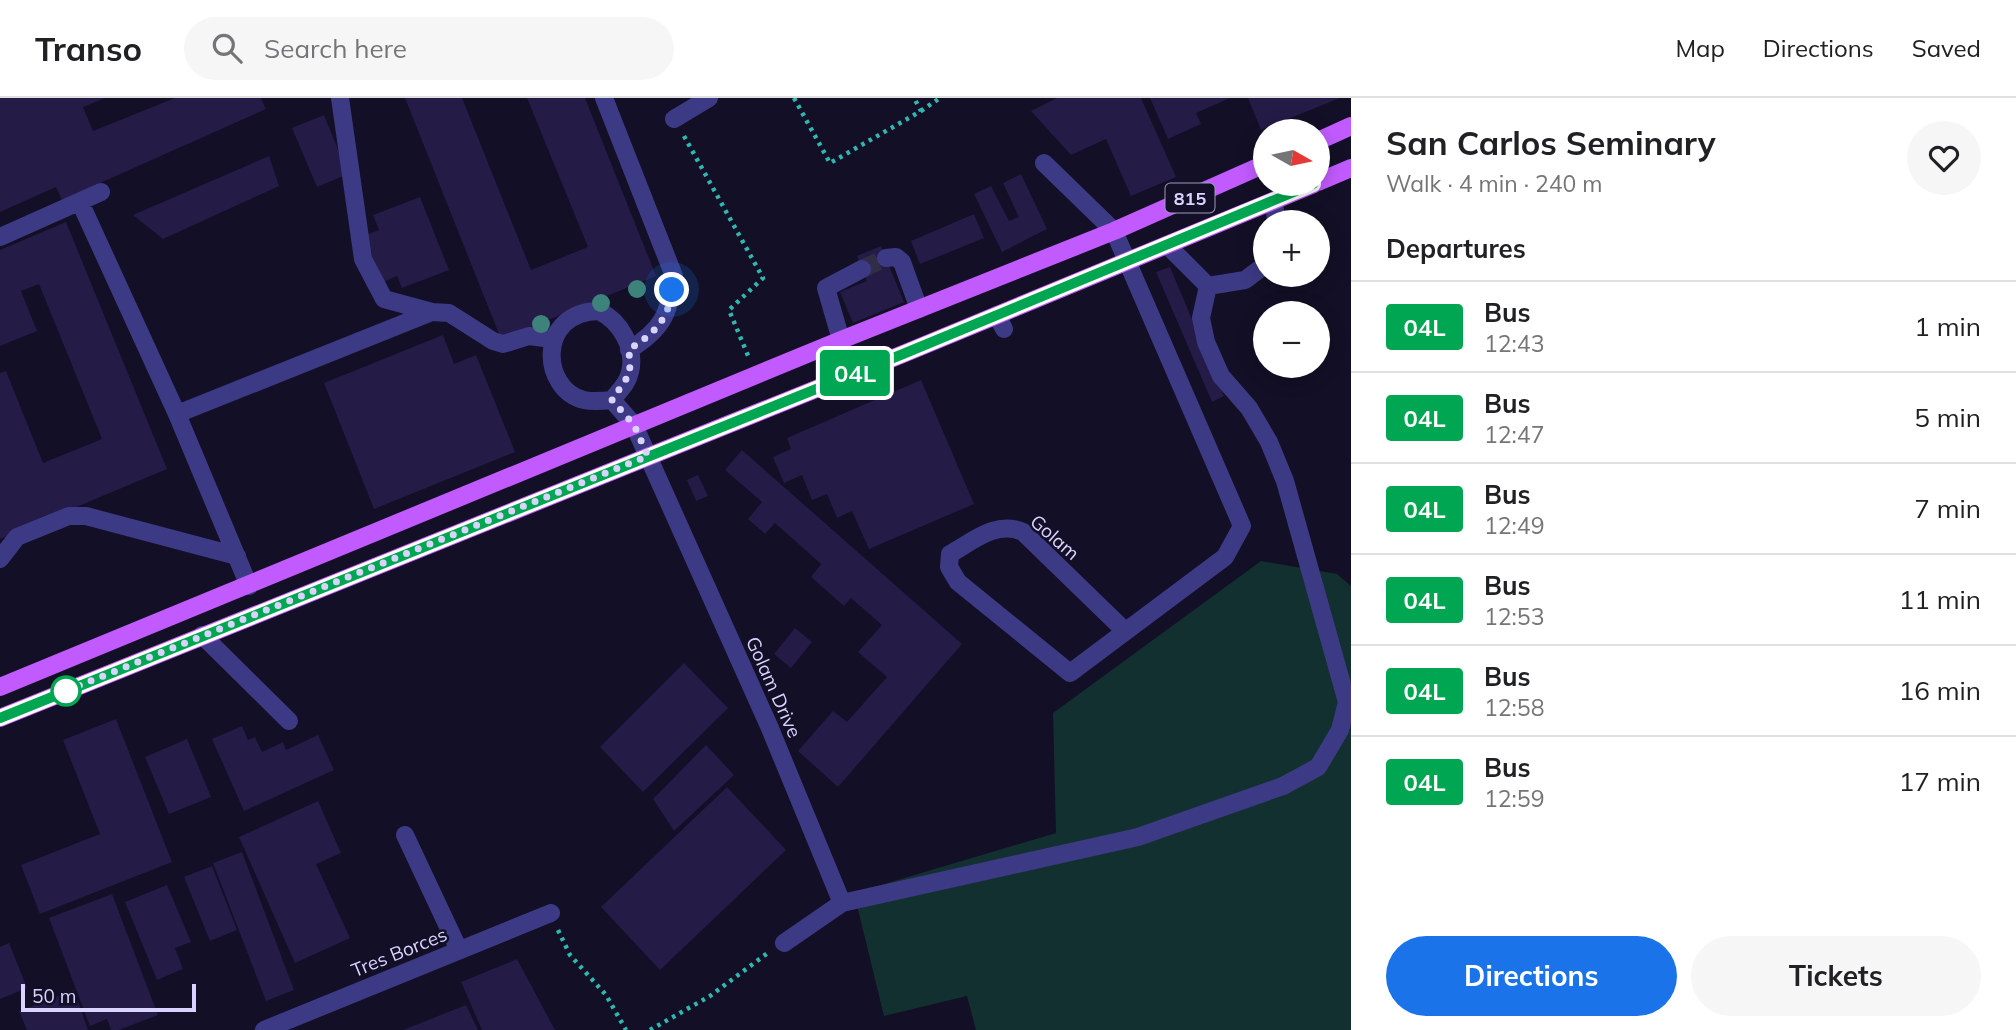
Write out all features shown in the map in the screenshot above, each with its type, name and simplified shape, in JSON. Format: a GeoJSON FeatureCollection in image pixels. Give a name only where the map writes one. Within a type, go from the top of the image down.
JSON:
{"type":"FeatureCollection","features":[{"type":"Feature","properties":{"kind":"main road"},"geometry":{"type":"LineString","coordinates":[[1330,136],[1351,126]]}},
{"type":"Feature","properties":{"kind":"main road","name":"815"},"geometry":{"type":"LineString","coordinates":[[1330,177],[1351,168]]}},
{"type":"Feature","properties":{"kind":"main road","name":"815"},"geometry":{"type":"LineString","coordinates":[[0,687],[841,340],[1114,231],[1253,169]]}},
{"type":"Feature","properties":{"kind":"main road","name":"815"},"geometry":{"type":"LineString","coordinates":[[0,718],[648,456],[1001,322],[1126,260],[1286,196]]}},
{"type":"Feature","properties":{"kind":"street"},"geometry":{"type":"LineString","coordinates":[[340,98],[363,260],[384,299],[432,312],[449,313],[493,341],[503,344],[529,336],[552,339]]}},
{"type":"Feature","properties":{"kind":"street"},"geometry":{"type":"LineString","coordinates":[[604,98],[674,276],[671,303],[653,335],[629,349]]}},
{"type":"Feature","properties":{"kind":"street"},"geometry":{"type":"LineString","coordinates":[[674,119],[709,98]]}},
{"type":"Feature","properties":{"kind":"street"},"geometry":{"type":"LineString","coordinates":[[1044,163],[1114,231],[1242,526],[1225,557],[1125,631]]}},
{"type":"Feature","properties":{"kind":"street"},"geometry":{"type":"LineString","coordinates":[[0,237],[101,192]]}},
{"type":"Feature","properties":{"kind":"street"},"geometry":{"type":"LineString","coordinates":[[1274,201],[1275,210]]}},
{"type":"Feature","properties":{"kind":"street"},"geometry":{"type":"LineString","coordinates":[[80,202],[177,414],[248,586]]}},
{"type":"Feature","properties":{"kind":"street"},"geometry":{"type":"LineString","coordinates":[[1167,245],[1208,286]]}},
{"type":"Feature","properties":{"kind":"street"},"geometry":{"type":"LineString","coordinates":[[886,258],[896,257],[902,262],[919,309]]}},
{"type":"Feature","properties":{"kind":"street"},"geometry":{"type":"LineString","coordinates":[[841,340],[826,288],[862,269]]}},
{"type":"Feature","properties":{"kind":"street"},"geometry":{"type":"LineString","coordinates":[[1208,286],[1245,279],[1253,273]]}},
{"type":"Feature","properties":{"kind":"street"},"geometry":{"type":"LineString","coordinates":[[784,943],[842,903],[1138,837],[1283,786],[1318,767],[1339,730],[1348,702],[1285,481],[1269,442],[1249,408],[1221,376],[1206,342],[1201,318],[1208,286]]}},
{"type":"Feature","properties":{"kind":"street"},"geometry":{"type":"LineString","coordinates":[[177,414],[432,312]]}},
{"type":"Feature","properties":{"kind":"street"},"geometry":{"type":"LineString","coordinates":[[587,312],[599,312],[619,325],[629,349],[630,373],[612,400],[584,400],[564,387],[551,350],[557,328],[587,312]]}},
{"type":"Feature","properties":{"kind":"street","name":"Golam Drive"},"geometry":{"type":"LineString","coordinates":[[612,400],[634,425],[769,726],[842,903]]}},
{"type":"Feature","properties":{"kind":"street"},"geometry":{"type":"LineString","coordinates":[[0,559],[18,537],[69,516],[86,516],[237,556]]}},
{"type":"Feature","properties":{"kind":"street","name":"Golam"},"geometry":{"type":"LineString","coordinates":[[1012,527],[1023,532],[1125,631],[1070,673],[958,582],[949,567],[950,554],[998,528],[1012,527]]}},
{"type":"Feature","properties":{"kind":"street"},"geometry":{"type":"LineString","coordinates":[[202,635],[289,721]]}},
{"type":"Feature","properties":{"kind":"street"},"geometry":{"type":"LineString","coordinates":[[405,835],[459,950]]}},
{"type":"Feature","properties":{"kind":"street","name":"Tres Borces"},"geometry":{"type":"LineString","coordinates":[[264,1030],[551,913]]}},
{"type":"Feature","properties":{"kind":"path"},"geometry":{"type":"LineString","coordinates":[[794,98],[830,163],[940,98]]}},
{"type":"Feature","properties":{"kind":"path"},"geometry":{"type":"LineString","coordinates":[[914,98],[921,111]]}},
{"type":"Feature","properties":{"kind":"path"},"geometry":{"type":"LineString","coordinates":[[674,119],[763,278],[729,310],[756,376]]}},
{"type":"Feature","properties":{"kind":"path"},"geometry":{"type":"LineString","coordinates":[[551,913],[570,955],[606,995],[626,1030]]}},
{"type":"Feature","properties":{"kind":"path"},"geometry":{"type":"LineString","coordinates":[[650,1030],[710,996],[784,943]]}},
{"type":"Feature","properties":{"kind":"green space"},"geometry":{"type":"Polygon","coordinates":[[[1261,561],[1337,574],[1351,586],[1351,1030],[976,1030],[967,996],[884,1016],[854,893],[1056,833],[1053,713],[1261,561]]]}},
{"type":"Feature","properties":{"kind":"building"},"geometry":{"type":"Polygon","coordinates":[[[0,98],[105,98],[83,107],[93,131],[175,98],[261,98],[266,109],[62,200],[56,187],[0,212],[0,98]]]}},
{"type":"Feature","properties":{"kind":"building"},"geometry":{"type":"Polygon","coordinates":[[[405,98],[462,98],[531,270],[588,247],[527,98],[585,98],[656,276],[501,339],[405,98]]]}},
{"type":"Feature","properties":{"kind":"building"},"geometry":{"type":"Polygon","coordinates":[[[1057,98],[1141,98],[1176,177],[1131,196],[1106,139],[1071,155],[1031,111],[1057,98]]]}},
{"type":"Feature","properties":{"kind":"building"},"geometry":{"type":"Polygon","coordinates":[[[1150,98],[1230,98],[1196,113],[1201,124],[1168,139],[1150,98]]]}},
{"type":"Feature","properties":{"kind":"building"},"geometry":{"type":"Polygon","coordinates":[[[1248,98],[1340,98],[1288,119],[1257,119],[1248,98]]]}},
{"type":"Feature","properties":{"kind":"building"},"geometry":{"type":"Polygon","coordinates":[[[324,115],[348,174],[317,187],[292,128],[324,115]]]}},
{"type":"Feature","properties":{"kind":"building"},"geometry":{"type":"Polygon","coordinates":[[[269,156],[279,186],[163,239],[133,215],[269,156]]]}},
{"type":"Feature","properties":{"kind":"building"},"geometry":{"type":"Polygon","coordinates":[[[1021,174],[1047,229],[1002,252],[974,194],[991,186],[1009,221],[1019,217],[1003,183],[1021,174]]]}},
{"type":"Feature","properties":{"kind":"building"},"geometry":{"type":"Polygon","coordinates":[[[420,197],[449,270],[402,288],[397,276],[381,283],[363,236],[379,230],[373,215],[420,197]]]}},
{"type":"Feature","properties":{"kind":"building"},"geometry":{"type":"Polygon","coordinates":[[[974,214],[984,238],[920,264],[911,241],[974,214]]]}},
{"type":"Feature","properties":{"kind":"building"},"geometry":{"type":"Polygon","coordinates":[[[66,222],[167,469],[0,539],[0,373],[6,371],[43,463],[102,439],[39,284],[21,291],[37,331],[0,346],[0,250],[66,222]]]}},
{"type":"Feature","properties":{"kind":"building"},"geometry":{"type":"Polygon","coordinates":[[[881,246],[904,302],[853,323],[840,292],[867,281],[857,256],[881,246]]]}},
{"type":"Feature","properties":{"kind":"building"},"geometry":{"type":"Polygon","coordinates":[[[1170,267],[1224,396],[1212,402],[1156,272],[1170,267]]]}},
{"type":"Feature","properties":{"kind":"building"},"geometry":{"type":"Polygon","coordinates":[[[443,335],[454,364],[476,355],[515,452],[374,509],[324,383],[443,335]]]}},
{"type":"Feature","properties":{"kind":"building"},"geometry":{"type":"Polygon","coordinates":[[[921,380],[974,504],[869,549],[852,511],[837,518],[827,494],[812,500],[802,475],[784,483],[773,457],[791,449],[787,438],[921,380]]]}},
{"type":"Feature","properties":{"kind":"building"},"geometry":{"type":"Polygon","coordinates":[[[742,450],[962,644],[838,787],[798,751],[833,711],[847,722],[887,677],[858,652],[882,625],[851,598],[844,606],[811,577],[821,564],[775,523],[765,534],[748,519],[762,502],[725,470],[742,450]]]}},
{"type":"Feature","properties":{"kind":"building"},"geometry":{"type":"Polygon","coordinates":[[[698,475],[708,496],[696,501],[687,480],[698,475]]]}},
{"type":"Feature","properties":{"kind":"building"},"geometry":{"type":"Polygon","coordinates":[[[795,628],[812,642],[791,668],[774,654],[795,628]]]}},
{"type":"Feature","properties":{"kind":"building"},"geometry":{"type":"Polygon","coordinates":[[[684,663],[728,708],[643,792],[600,747],[684,663]]]}},
{"type":"Feature","properties":{"kind":"building"},"geometry":{"type":"Polygon","coordinates":[[[116,719],[172,862],[40,914],[21,865],[100,834],[63,740],[116,719]]]}},
{"type":"Feature","properties":{"kind":"building"},"geometry":{"type":"Polygon","coordinates":[[[242,726],[248,740],[255,737],[262,752],[283,742],[286,750],[318,735],[334,770],[244,811],[212,739],[242,726]]]}},
{"type":"Feature","properties":{"kind":"building"},"geometry":{"type":"Polygon","coordinates":[[[187,739],[211,797],[169,814],[145,757],[187,739]]]}},
{"type":"Feature","properties":{"kind":"building"},"geometry":{"type":"Polygon","coordinates":[[[706,745],[734,775],[674,831],[653,799],[706,745]]]}},
{"type":"Feature","properties":{"kind":"building"},"geometry":{"type":"Polygon","coordinates":[[[727,787],[786,850],[660,970],[601,907],[727,787]]]}},
{"type":"Feature","properties":{"kind":"building"},"geometry":{"type":"Polygon","coordinates":[[[318,801],[341,853],[316,864],[350,938],[295,963],[239,837],[318,801]]]}},
{"type":"Feature","properties":{"kind":"building"},"geometry":{"type":"Polygon","coordinates":[[[242,852],[294,990],[266,1001],[213,863],[242,852]]]}},
{"type":"Feature","properties":{"kind":"building"},"geometry":{"type":"Polygon","coordinates":[[[212,866],[237,930],[210,941],[184,877],[212,866]]]}},
{"type":"Feature","properties":{"kind":"building"},"geometry":{"type":"Polygon","coordinates":[[[167,885],[191,942],[175,948],[183,969],[157,980],[125,902],[167,885]]]}},
{"type":"Feature","properties":{"kind":"building"},"geometry":{"type":"Polygon","coordinates":[[[112,894],[158,1015],[119,1030],[111,1030],[107,1019],[90,1026],[49,918],[112,894]]]}},
{"type":"Feature","properties":{"kind":"building"},"geometry":{"type":"Polygon","coordinates":[[[9,943],[27,988],[0,999],[0,947],[9,943]]]}},
{"type":"Feature","properties":{"kind":"building"},"geometry":{"type":"Polygon","coordinates":[[[517,959],[555,1030],[482,1030],[461,982],[517,959]]]}},
{"type":"Feature","properties":{"kind":"building"},"geometry":{"type":"Polygon","coordinates":[[[74,990],[88,1030],[27,1030],[19,1011],[74,990]]]}},
{"type":"Feature","properties":{"kind":"building"},"geometry":{"type":"Polygon","coordinates":[[[466,1005],[478,1030],[403,1030],[466,1005]]]}},
{"type":"Feature","properties":{"kind":"tunnel"},"geometry":{"type":"LineString","coordinates":[[862,269],[886,258]]}},
{"type":"Feature","properties":{"kind":"bus line","name":"04L"},"geometry":{"type":"LineString","coordinates":[[0,718],[903,354],[1285,196]]}},
{"type":"Feature","properties":{"kind":"route"},"geometry":{"type":"LineString","coordinates":[[66,691],[61,693],[648,456],[634,425],[618,410],[612,400],[630,373],[629,349],[653,335],[671,303],[672,290]]}}]}
